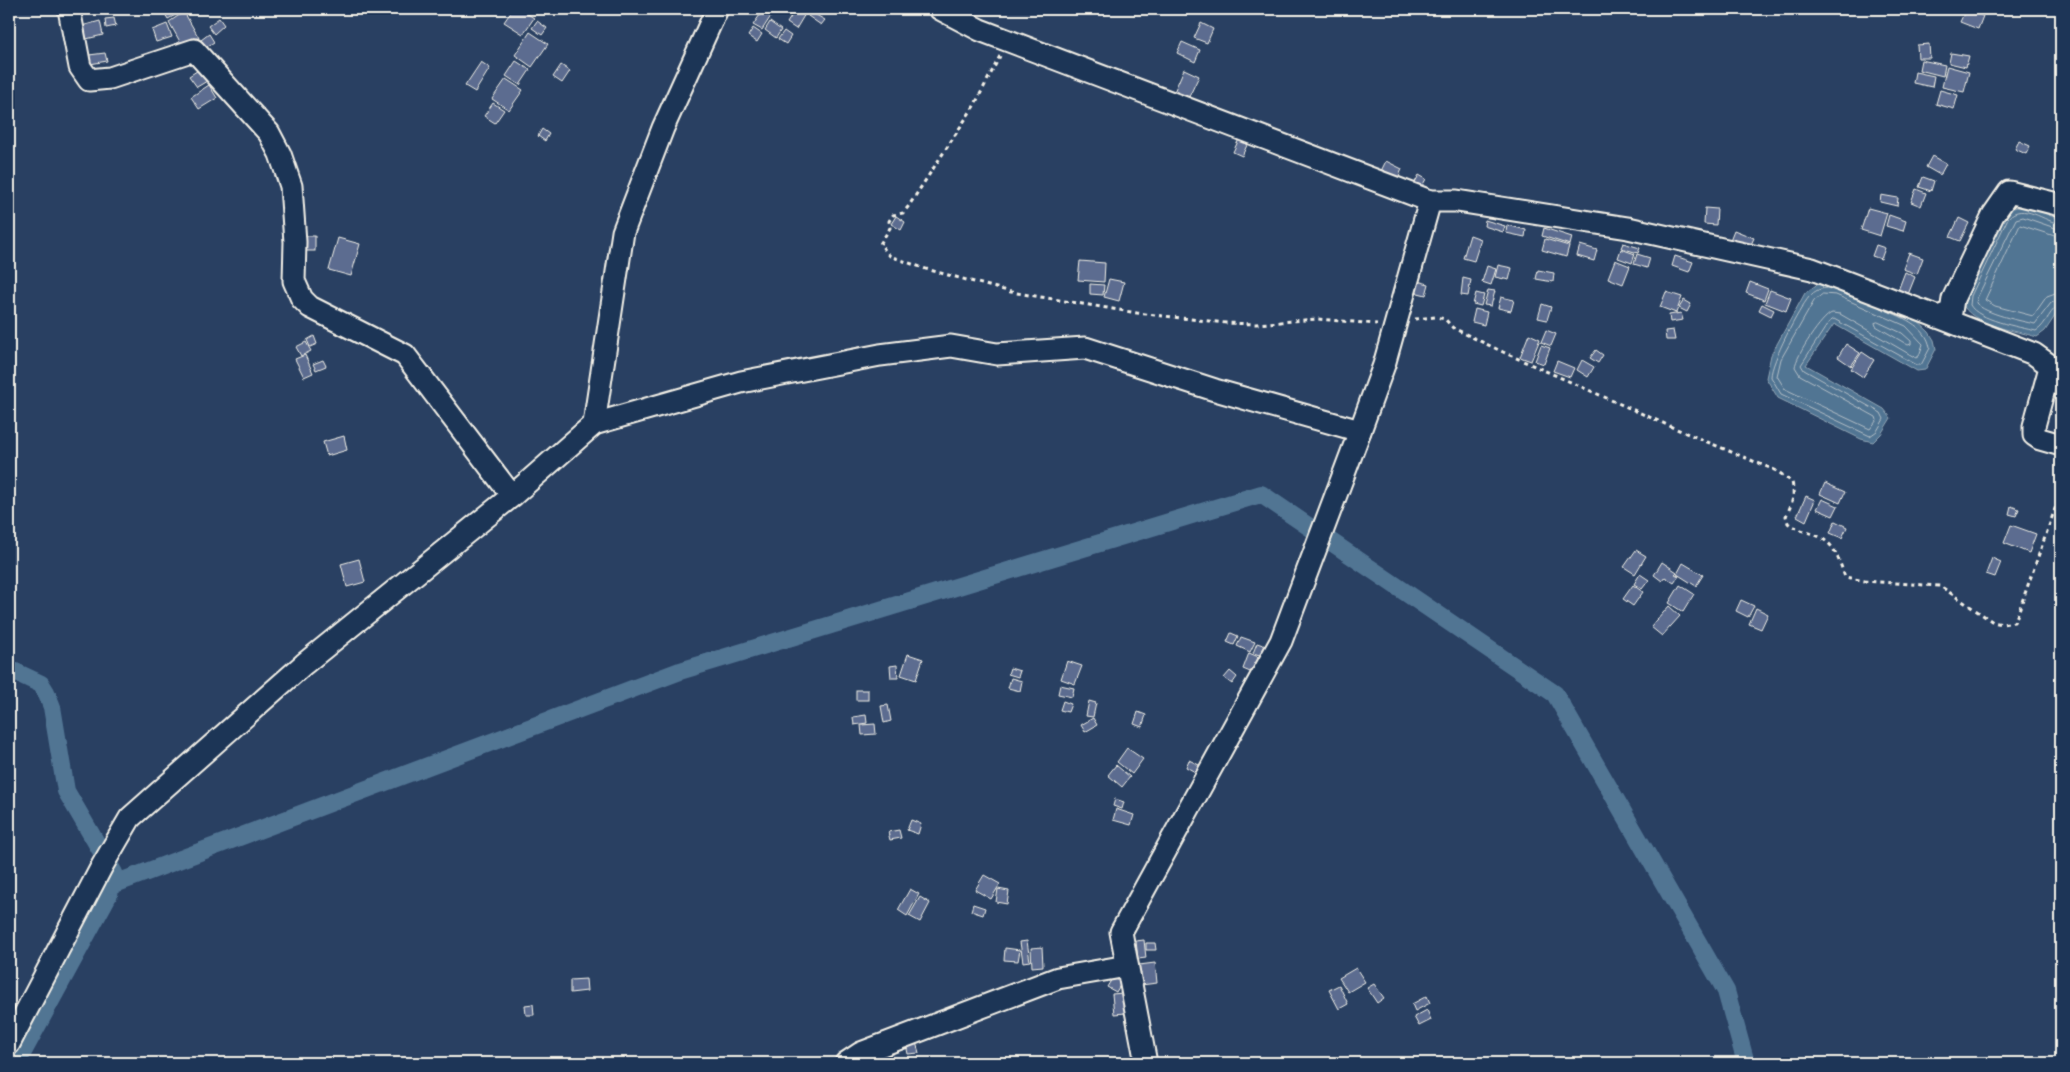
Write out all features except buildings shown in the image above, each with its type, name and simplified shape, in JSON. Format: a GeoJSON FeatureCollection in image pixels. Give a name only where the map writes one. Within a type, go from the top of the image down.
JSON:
{"type":"FeatureCollection","features":[{"type":"Feature","properties":{"kind":"street"},"geometry":{"type":"LineString","coordinates":[[69,9],[80,67],[89,80],[110,78],[194,50],[269,133],[280,154],[291,186],[296,242],[294,281],[302,299],[310,307],[404,355],[512,496]]}},
{"type":"Feature","properties":{"kind":"street"},"geometry":{"type":"LineString","coordinates":[[594,424],[623,232],[663,128],[717,9]]}},
{"type":"Feature","properties":{"kind":"street"},"geometry":{"type":"LineString","coordinates":[[940,9],[980,30],[1008,41],[1430,201],[1456,201],[1628,228],[1802,267],[2034,354],[2048,364],[2049,371],[2034,426],[2034,435],[2040,439],[2061,445]]}},
{"type":"Feature","properties":{"kind":"street"},"geometry":{"type":"LineString","coordinates":[[1938,317],[1951,312],[1953,299],[1993,215],[2008,192],[2061,205]]}},
{"type":"Feature","properties":{"kind":"street"},"geometry":{"type":"LineString","coordinates":[[1146,1063],[1121,932],[1281,641],[1384,365],[1430,201]]}},
{"type":"Feature","properties":{"kind":"street"},"geometry":{"type":"LineString","coordinates":[[9,1044],[102,866],[130,818],[304,664],[512,496],[594,424],[741,382],[880,355],[951,346],[997,354],[1085,348],[1215,390],[1360,431]]}},
{"type":"Feature","properties":{"kind":"street"},"geometry":{"type":"LineString","coordinates":[[846,1063],[861,1053],[1058,978],[1128,966]]}},
{"type":"Feature","properties":{"kind":"path"},"geometry":{"type":"LineString","coordinates":[[1008,41],[974,106],[908,207],[903,213],[892,215],[889,221],[890,228],[880,244],[890,256],[926,269],[1011,292],[1137,312],[1226,323],[1256,324],[1317,319],[1396,325],[1419,318],[1436,317],[1445,319],[1453,328],[1503,352],[1674,428],[1777,471],[1792,482],[1794,490],[1793,500],[1786,516],[1788,523],[1796,529],[1827,541],[1845,577],[1865,581],[1940,586],[1993,622],[2002,624],[2014,622],[2017,616],[2061,492]]}},
{"type":"Feature","properties":{"kind":"water"},"geometry":{"type":"Polygon","coordinates":[[[2024,205],[2061,220],[2061,307],[2045,331],[2037,337],[1988,323],[1970,314],[1964,307],[1966,295],[2004,215],[2010,209],[2024,205]]]}},
{"type":"Feature","properties":{"kind":"water"},"geometry":{"type":"Polygon","coordinates":[[[1819,283],[1913,317],[1929,332],[1934,340],[1936,349],[1925,370],[1917,371],[1834,324],[1806,365],[1884,409],[1891,418],[1881,434],[1873,442],[1861,439],[1778,398],[1766,378],[1771,355],[1805,293],[1819,283]]]}},
{"type":"Feature","properties":{"kind":"waterway"},"geometry":{"type":"LineString","coordinates":[[112,885],[680,671],[1261,494],[1555,694],[1726,991],[1746,1063]]}},
{"type":"Feature","properties":{"kind":"waterway"},"geometry":{"type":"LineString","coordinates":[[9,669],[41,684],[46,692],[52,707],[66,791],[114,873],[109,894],[17,1063]]}}]}
